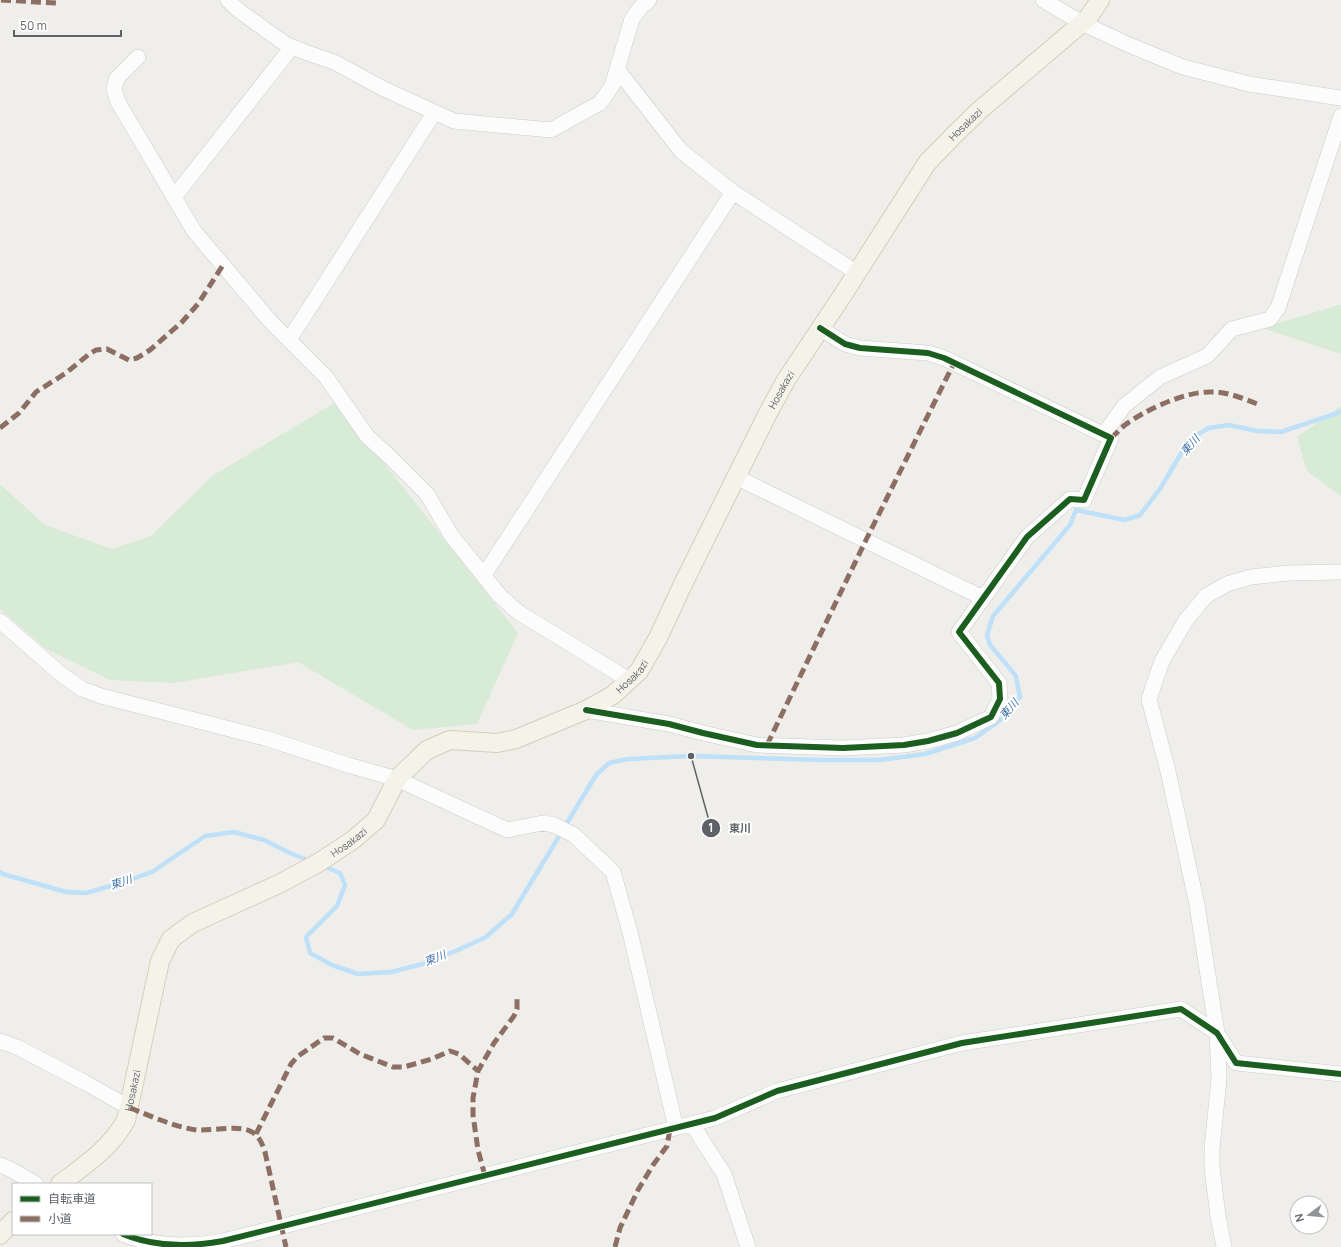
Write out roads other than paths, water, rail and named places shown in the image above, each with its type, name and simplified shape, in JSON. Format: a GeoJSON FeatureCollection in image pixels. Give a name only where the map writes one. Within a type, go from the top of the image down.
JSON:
{"type":"FeatureCollection","features":[{"type":"Feature","properties":{"kind":"main road","name":"Hosakazi"},"geometry":{"type":"LineString","coordinates":[[61,1183],[109,1145],[121,1130],[126,1120],[130,1108],[160,961],[171,939],[193,923],[256,895],[312,866],[353,840],[376,820],[397,779],[427,750],[450,740],[497,743],[516,739],[586,710],[612,695],[639,671],[658,638],[736,477],[786,380],[857,274],[927,163],[981,108],[1088,18],[1100,0]]}},
{"type":"Feature","properties":{"kind":"main road"},"geometry":{"type":"LineString","coordinates":[[0,1235],[12,1222]]}},
{"type":"Feature","properties":{"kind":"street"},"geometry":{"type":"LineString","coordinates":[[228,0],[244,15],[263,29],[292,46],[334,62],[384,90],[434,113],[454,121],[551,130],[600,103],[612,86],[632,19],[641,7],[649,0]]}},
{"type":"Feature","properties":{"kind":"street"},"geometry":{"type":"LineString","coordinates":[[1043,0],[1082,23],[1129,45],[1183,67],[1249,84],[1341,98]]}},
{"type":"Feature","properties":{"kind":"street"},"geometry":{"type":"LineString","coordinates":[[174,198],[292,46]]}},
{"type":"Feature","properties":{"kind":"street"},"geometry":{"type":"LineString","coordinates":[[138,57],[116,78],[114,89],[118,102],[194,231],[270,321],[326,377],[367,436],[390,456],[427,494],[451,535],[500,596],[518,612],[629,680]]}},
{"type":"Feature","properties":{"kind":"street"},"geometry":{"type":"LineString","coordinates":[[617,69],[681,152],[732,192],[857,274]]}},
{"type":"Feature","properties":{"kind":"street"},"geometry":{"type":"LineString","coordinates":[[289,340],[434,113]]}},
{"type":"Feature","properties":{"kind":"street"},"geometry":{"type":"LineString","coordinates":[[1104,434],[1124,406],[1160,377],[1207,356],[1232,329],[1270,319],[1278,308],[1341,116]]}},
{"type":"Feature","properties":{"kind":"street"},"geometry":{"type":"LineString","coordinates":[[484,575],[732,192]]}},
{"type":"Feature","properties":{"kind":"street"},"geometry":{"type":"LineString","coordinates":[[586,710],[669,724],[757,745],[842,748],[904,745],[928,741],[957,733],[991,717],[1000,699],[999,683],[960,632],[1028,537],[1070,499],[1084,500],[1111,438],[944,358],[928,354],[860,348],[845,344],[820,328]]}},
{"type":"Feature","properties":{"kind":"street"},"geometry":{"type":"LineString","coordinates":[[736,477],[984,598]]}},
{"type":"Feature","properties":{"kind":"street"},"geometry":{"type":"LineString","coordinates":[[1224,1247],[1218,1216],[1212,1168],[1212,1148],[1219,1079],[1217,1033],[1197,905],[1168,771],[1149,699],[1162,661],[1186,620],[1206,596],[1227,584],[1251,577],[1288,573],[1341,572]]}},
{"type":"Feature","properties":{"kind":"street"},"geometry":{"type":"LineString","coordinates":[[0,621],[62,675],[82,689],[101,696],[266,738],[348,765],[397,779],[507,830],[544,823],[554,825],[574,835],[613,872],[630,932],[676,1128]]}},
{"type":"Feature","properties":{"kind":"street"},"geometry":{"type":"LineString","coordinates":[[125,1235],[134,1239],[169,1246],[205,1245],[693,1124],[715,1118],[777,1091],[962,1043],[1181,1009],[1217,1033],[1236,1063],[1341,1074]]}},
{"type":"Feature","properties":{"kind":"street"},"geometry":{"type":"LineString","coordinates":[[0,1041],[24,1050],[130,1108]]}},
{"type":"Feature","properties":{"kind":"street"},"geometry":{"type":"LineString","coordinates":[[693,1124],[724,1174],[748,1247]]}},
{"type":"Feature","properties":{"kind":"street"},"geometry":{"type":"LineString","coordinates":[[0,1165],[34,1183]]}},
{"type":"Feature","properties":{"kind":"waterway","name":"東川"},"geometry":{"type":"LineString","coordinates":[[323,866],[340,873],[345,885],[337,906],[306,937],[310,953],[332,965],[358,974],[391,972],[423,964],[486,937],[512,914],[596,775],[609,763],[628,759],[691,756],[822,760],[879,760],[925,754],[975,738],[1002,719],[1020,697],[1016,676],[990,645],[987,635],[993,616],[1070,525],[1076,510],[1125,520],[1140,515],[1160,489],[1183,450],[1195,436],[1209,428],[1229,425],[1257,431],[1281,432],[1341,412]]}},
{"type":"Feature","properties":{"kind":"waterway","name":"東川"},"geometry":{"type":"LineString","coordinates":[[0,872],[66,892],[86,893],[152,872],[205,836],[234,832],[264,840],[310,861]]}},
{"type":"Feature","properties":{"kind":"place","name":"東川"},"geometry":{"type":"Point","coordinates":[691,756]}}]}
